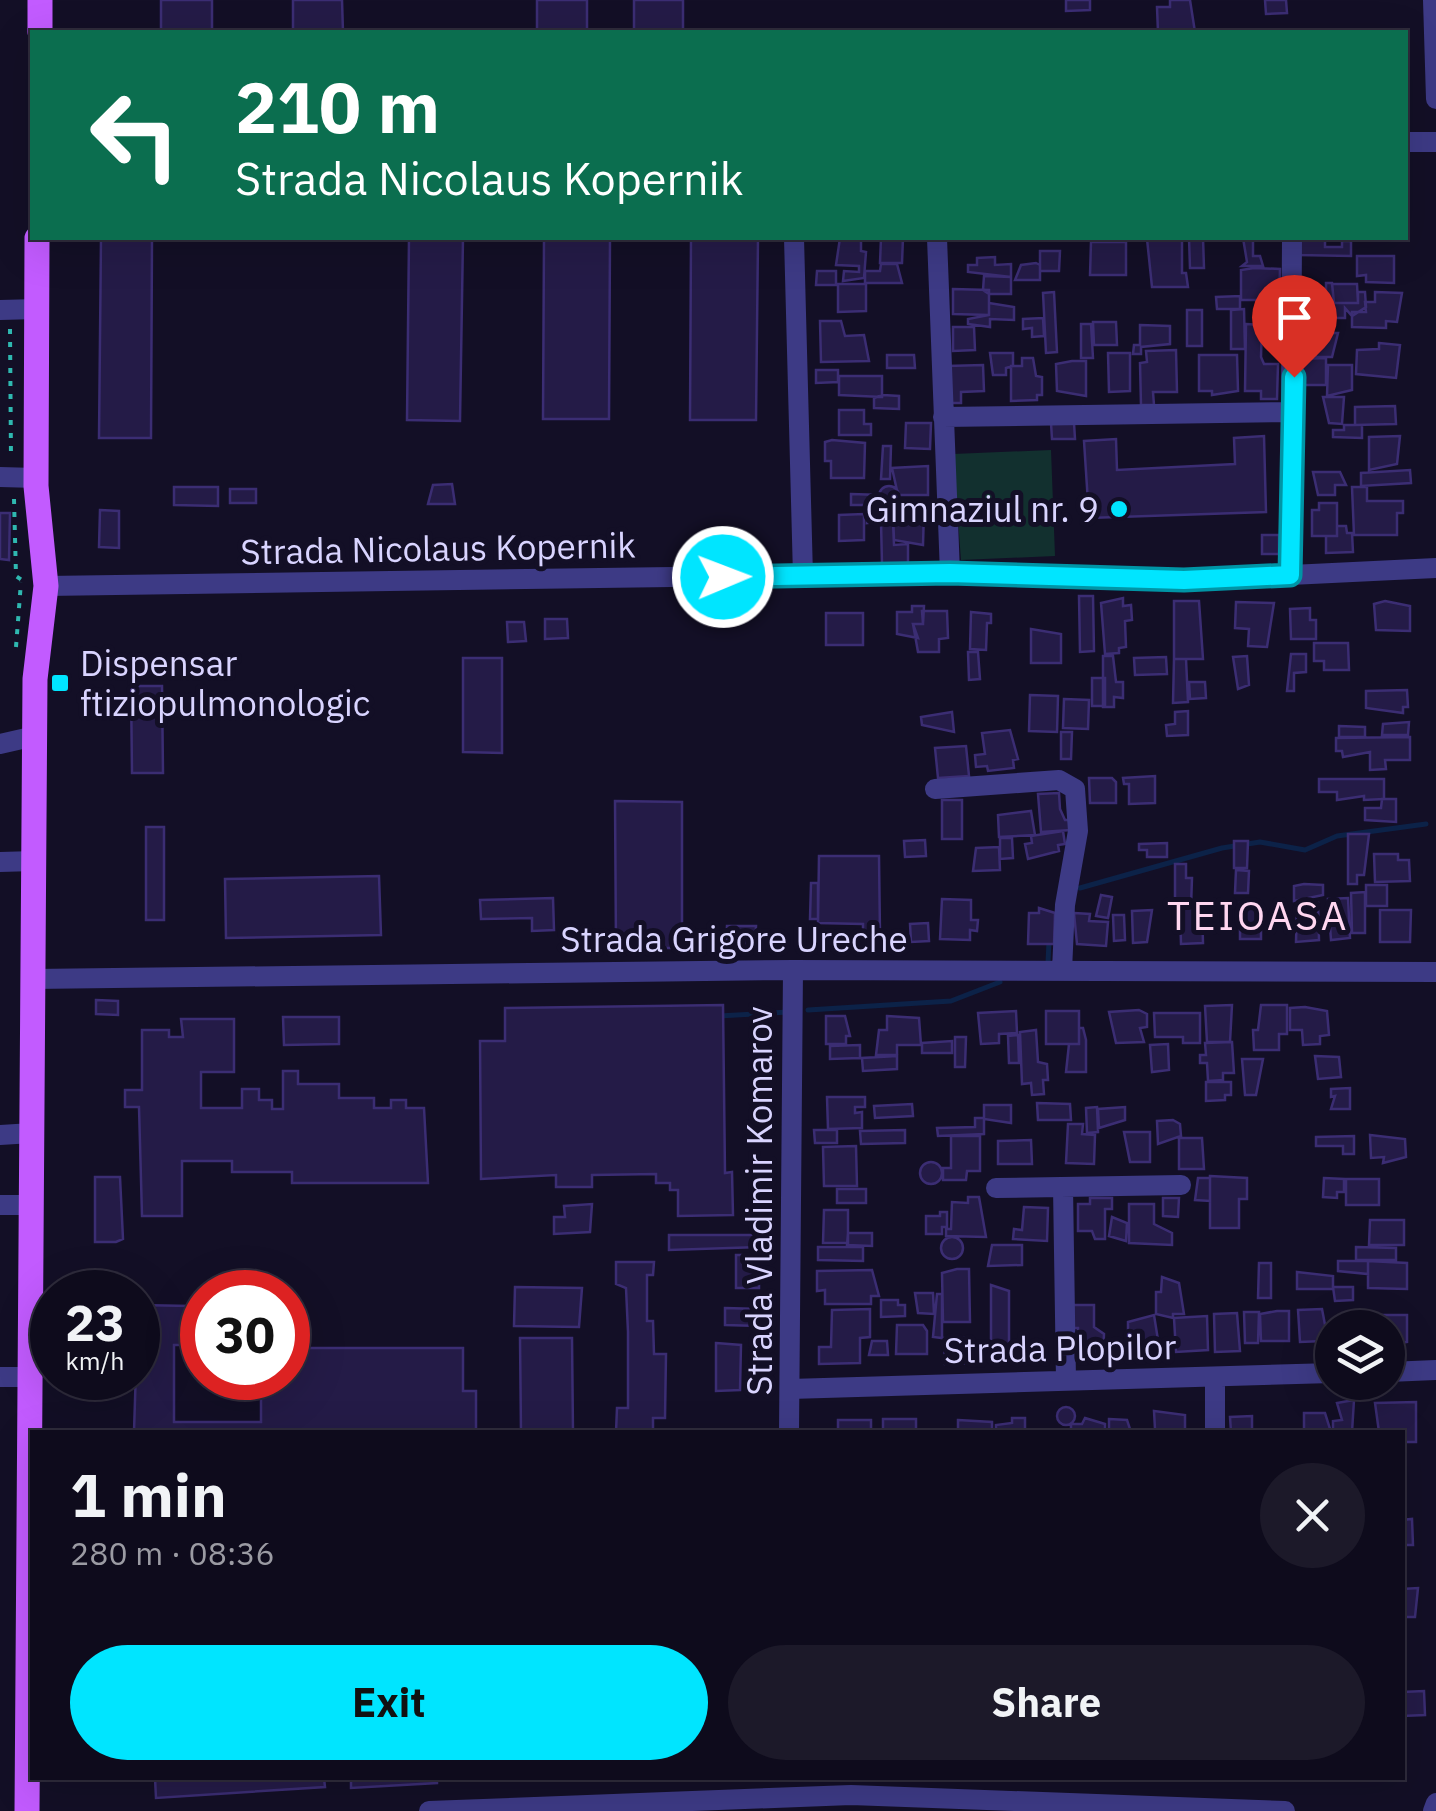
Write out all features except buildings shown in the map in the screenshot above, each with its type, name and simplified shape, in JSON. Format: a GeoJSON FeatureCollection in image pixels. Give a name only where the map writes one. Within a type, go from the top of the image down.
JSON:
{"type":"FeatureCollection","features":[{"type":"Feature","properties":{"kind":"main road"},"geometry":{"type":"LineString","coordinates":[[40,0],[40,30]]}},
{"type":"Feature","properties":{"kind":"main road"},"geometry":{"type":"LineString","coordinates":[[28,1811],[33,980],[11,859],[35,736],[35,679],[46,586],[36,478],[37,240]]}},
{"type":"Feature","properties":{"kind":"street"},"geometry":{"type":"LineString","coordinates":[[1433,0],[1436,99]]}},
{"type":"Feature","properties":{"kind":"street"},"geometry":{"type":"LineString","coordinates":[[1408,142],[1436,142]]}},
{"type":"Feature","properties":{"kind":"street"},"geometry":{"type":"LineString","coordinates":[[794,240],[803,576]]}},
{"type":"Feature","properties":{"kind":"street"},"geometry":{"type":"LineString","coordinates":[[937,240],[950,573]]}},
{"type":"Feature","properties":{"kind":"street"},"geometry":{"type":"LineString","coordinates":[[1290,575],[1294,412],[1292,240]]}},
{"type":"Feature","properties":{"kind":"street"},"geometry":{"type":"LineString","coordinates":[[0,310],[36,309]]}},
{"type":"Feature","properties":{"kind":"street"},"geometry":{"type":"LineString","coordinates":[[943,417],[1294,412]]}},
{"type":"Feature","properties":{"kind":"street"},"geometry":{"type":"LineString","coordinates":[[0,477],[36,478]]}},
{"type":"Feature","properties":{"kind":"street","name":"Strada Nicolaus Kopernik"},"geometry":{"type":"LineString","coordinates":[[46,586],[950,573],[1184,580],[1436,568]]}},
{"type":"Feature","properties":{"kind":"street"},"geometry":{"type":"LineString","coordinates":[[0,744],[35,736]]}},
{"type":"Feature","properties":{"kind":"street"},"geometry":{"type":"LineString","coordinates":[[935,789],[1060,780],[1075,790],[1077,847],[1065,905],[1062,970]]}},
{"type":"Feature","properties":{"kind":"street","name":"Strada Grigore Ureche"},"geometry":{"type":"LineString","coordinates":[[33,980],[793,970],[1436,972]]}},
{"type":"Feature","properties":{"kind":"street","name":"Strada Vladimir Komarov"},"geometry":{"type":"LineString","coordinates":[[789,1430],[793,970]]}},
{"type":"Feature","properties":{"kind":"street"},"geometry":{"type":"LineString","coordinates":[[0,1135],[32,1132]]}},
{"type":"Feature","properties":{"kind":"street"},"geometry":{"type":"LineString","coordinates":[[996,1188],[1181,1184]]}},
{"type":"Feature","properties":{"kind":"street"},"geometry":{"type":"LineString","coordinates":[[1063,1188],[1066,1380]]}},
{"type":"Feature","properties":{"kind":"street"},"geometry":{"type":"LineString","coordinates":[[0,1205],[32,1205]]}},
{"type":"Feature","properties":{"kind":"street"},"geometry":{"type":"LineString","coordinates":[[1405,1371],[1436,1370]]}},
{"type":"Feature","properties":{"kind":"street","name":"Strada Plopilor"},"geometry":{"type":"LineString","coordinates":[[790,1389],[1315,1374]]}},
{"type":"Feature","properties":{"kind":"street"},"geometry":{"type":"LineString","coordinates":[[0,1377],[28,1378]]}},
{"type":"Feature","properties":{"kind":"street"},"geometry":{"type":"LineString","coordinates":[[1215,1377],[1216,1430]]}},
{"type":"Feature","properties":{"kind":"street"},"geometry":{"type":"LineString","coordinates":[[428,1811],[785,1795],[919,1796],[1285,1811]]}},
{"type":"Feature","properties":{"kind":"street"},"geometry":{"type":"LineString","coordinates":[[1433,1811],[1436,1803]]}},
{"type":"Feature","properties":{"kind":"green space"},"geometry":{"type":"Polygon","coordinates":[[[1051,450],[1055,556],[961,560],[953,454],[1051,450]]]}},
{"type":"Feature","properties":{"kind":"waterway"},"geometry":{"type":"LineString","coordinates":[[1080,888],[1222,848],[1260,842],[1305,850],[1337,836],[1426,824]]}},
{"type":"Feature","properties":{"kind":"waterway"},"geometry":{"type":"LineString","coordinates":[[1048,963],[1049,941]]}},
{"type":"Feature","properties":{"kind":"waterway"},"geometry":{"type":"LineString","coordinates":[[808,1010],[951,1001],[1000,982]]}},
{"type":"Feature","properties":{"kind":"waterway"},"geometry":{"type":"LineString","coordinates":[[719,1016],[788,1012]]}},
{"type":"Feature","properties":{"kind":"place","name":"Gimnaziul nr. 9"},"geometry":{"type":"Point","coordinates":[1119,509]}},
{"type":"Feature","properties":{"kind":"place","name":"Dispensar ftiziopulmonologic"},"geometry":{"type":"Point","coordinates":[60,683]}},
{"type":"Feature","properties":{"kind":"district","name":"TEIOASA"},"geometry":{"type":"Point","coordinates":[1258,915]}},
{"type":"Feature","properties":{"kind":"route"},"geometry":{"type":"LineString","coordinates":[[723,577],[950,573],[1184,580],[1290,575],[1294,377]]}}]}
